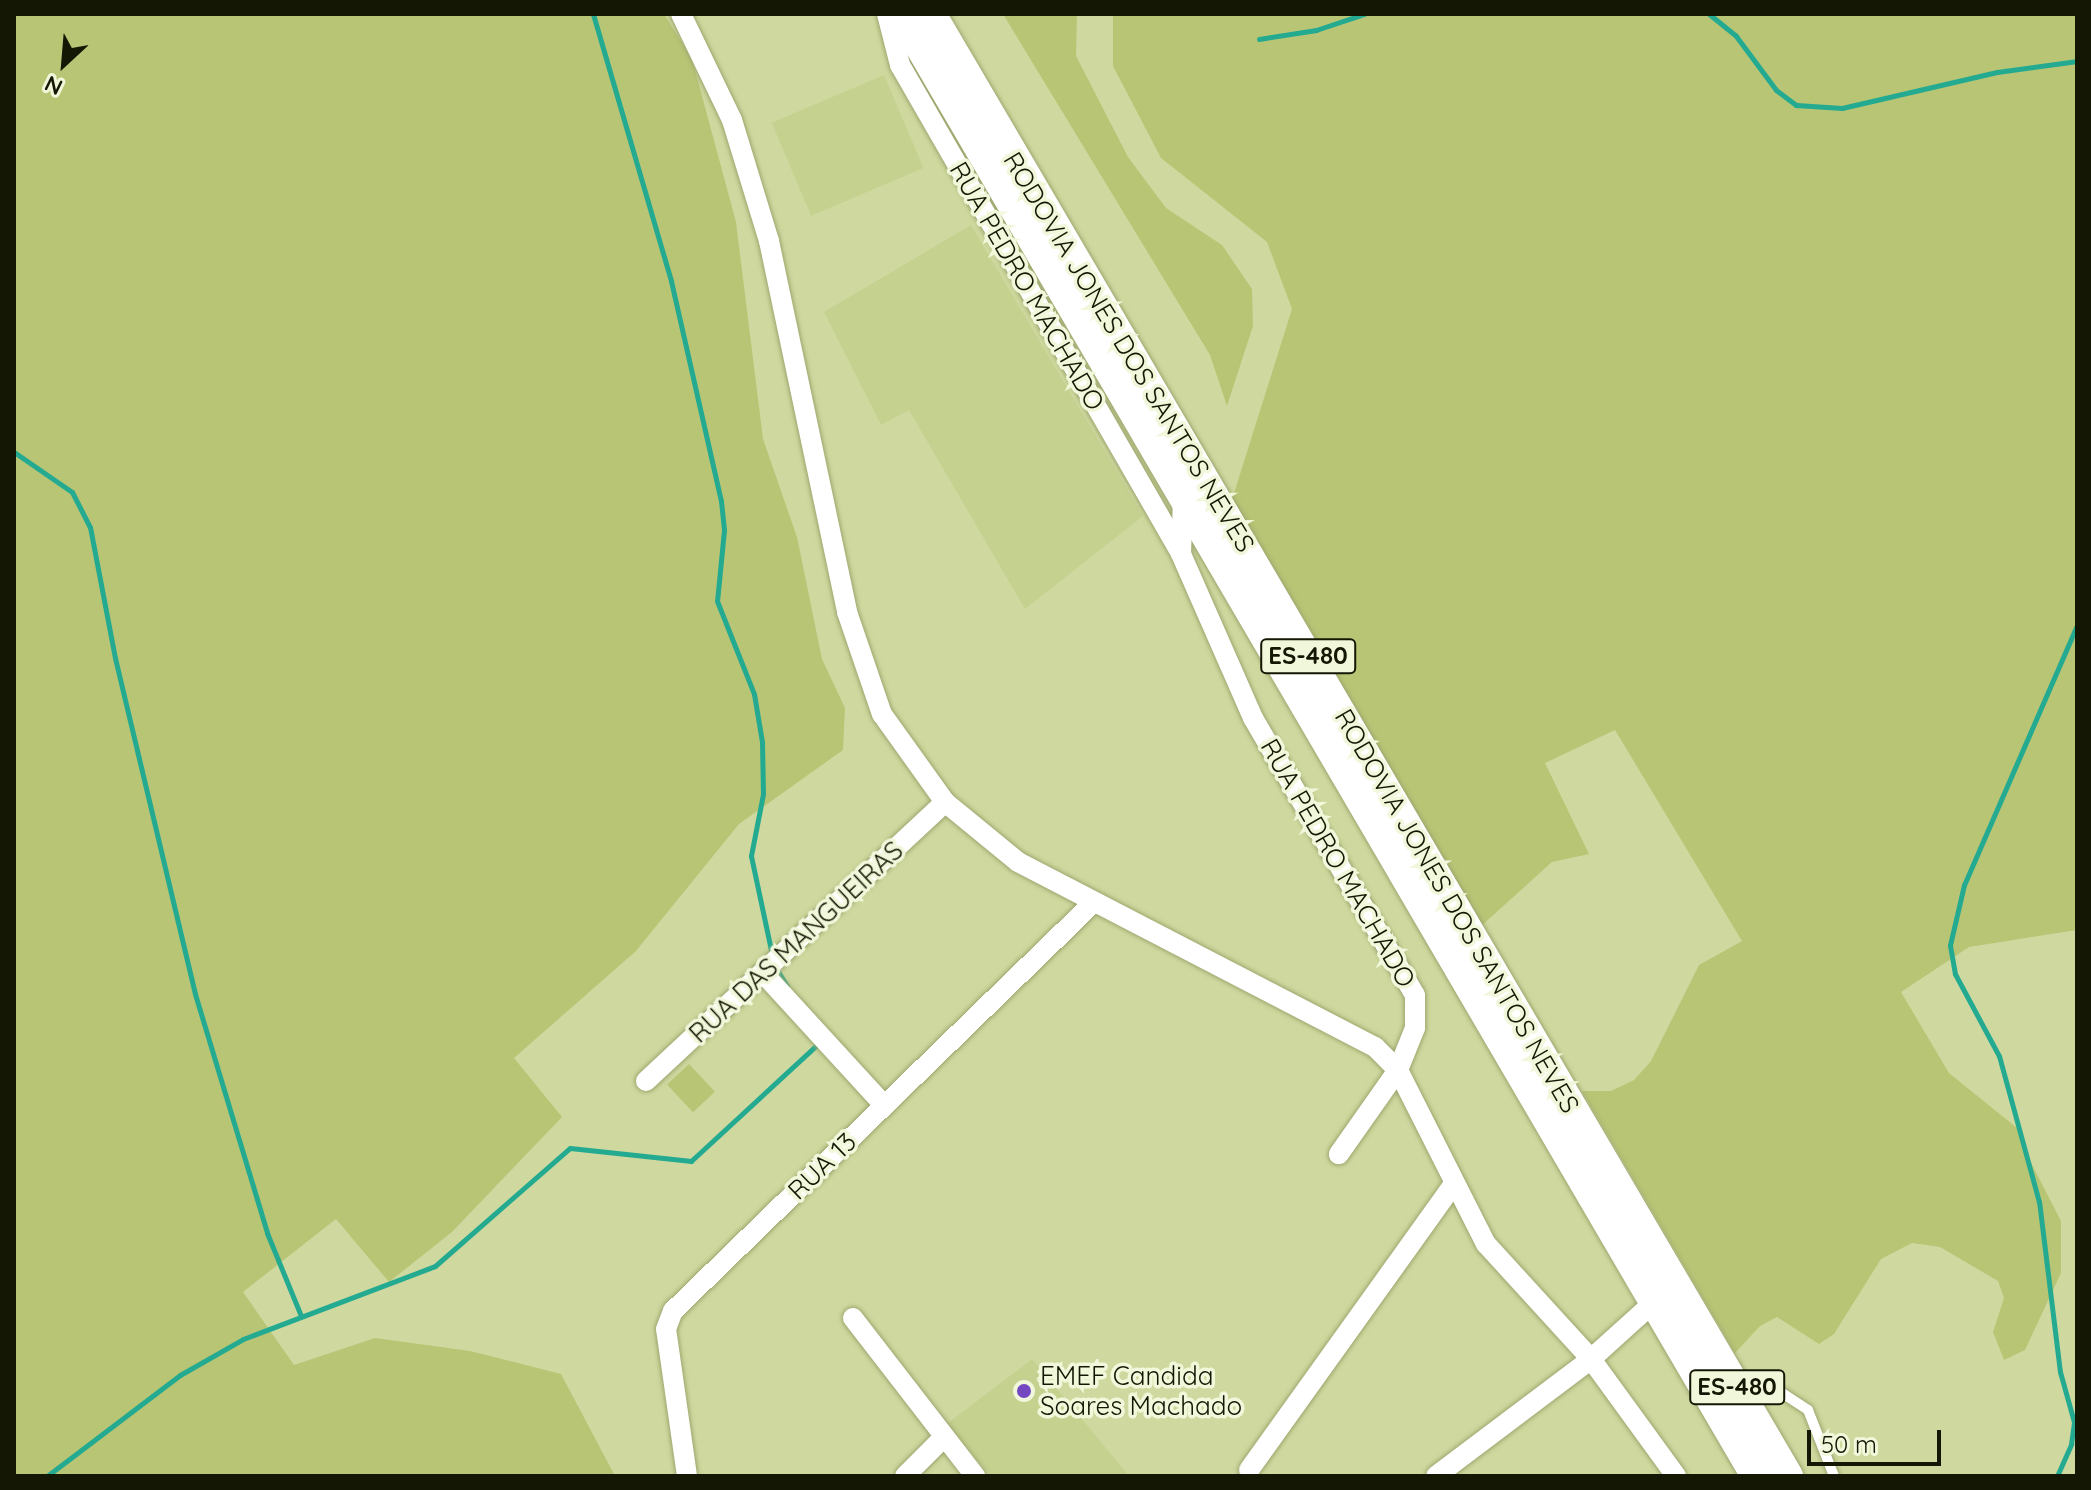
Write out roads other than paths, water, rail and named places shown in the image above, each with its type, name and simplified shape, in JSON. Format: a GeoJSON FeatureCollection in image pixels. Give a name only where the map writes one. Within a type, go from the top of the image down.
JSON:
{"type":"FeatureCollection","features":[{"type":"Feature","properties":{"kind":"main road","name":"RODOVIA JONES DOS SANTOS NEVES"},"geometry":{"type":"LineString","coordinates":[[901,14],[1653,1303],[1788,1476]]}},
{"type":"Feature","properties":{"kind":"main road","name":"RODOVIA JONES DOS SANTOS NEVES"},"geometry":{"type":"LineString","coordinates":[[931,14],[1722,1389],[1756,1476]]}},
{"type":"Feature","properties":{"kind":"street"},"geometry":{"type":"LineString","coordinates":[[681,14],[732,120],[769,241],[863,665],[882,714],[945,802],[1018,862],[1092,904],[1366,1040],[1398,1070],[1453,1185],[1486,1244],[1564,1326],[1676,1476]]}},
{"type":"Feature","properties":{"kind":"street","name":"RUA PEDRO MACHADO"},"geometry":{"type":"LineString","coordinates":[[887,14],[900,65],[1181,554],[1253,718],[1415,995],[1415,1028],[1398,1070],[1339,1154]]}},
{"type":"Feature","properties":{"kind":"street","name":"RUA PEDRO MACHADO"},"geometry":{"type":"LineString","coordinates":[[1181,554],[1183,499]]}},
{"type":"Feature","properties":{"kind":"street","name":"RUA DAS MANGUEIRAS"},"geometry":{"type":"LineString","coordinates":[[646,1081],[945,802]]}},
{"type":"Feature","properties":{"kind":"street","name":"RUA 13"},"geometry":{"type":"LineString","coordinates":[[687,1476],[666,1329],[673,1311],[1092,904]]}},
{"type":"Feature","properties":{"kind":"street"},"geometry":{"type":"LineString","coordinates":[[763,973],[885,1106]]}},
{"type":"Feature","properties":{"kind":"street"},"geometry":{"type":"LineString","coordinates":[[1249,1470],[1453,1185]]}},
{"type":"Feature","properties":{"kind":"street"},"geometry":{"type":"LineString","coordinates":[[1436,1476],[1591,1359],[1653,1303]]}},
{"type":"Feature","properties":{"kind":"street"},"geometry":{"type":"LineString","coordinates":[[853,1318],[975,1476]]}},
{"type":"Feature","properties":{"kind":"street"},"geometry":{"type":"LineString","coordinates":[[905,1476],[944,1437]]}},
{"type":"Feature","properties":{"kind":"lane"},"geometry":{"type":"LineString","coordinates":[[1722,1389],[1782,1393],[1808,1410],[1834,1476]]}},
{"type":"Feature","properties":{"kind":"waterway"},"geometry":{"type":"LineString","coordinates":[[593,14],[671,281],[721,501],[724,530],[717,601],[754,694],[762,742],[763,794],[751,856],[772,955]]}},
{"type":"Feature","properties":{"kind":"waterway"},"geometry":{"type":"LineString","coordinates":[[1259,39],[1316,30],[1364,14]]}},
{"type":"Feature","properties":{"kind":"waterway"},"geometry":{"type":"LineString","coordinates":[[1709,14],[1736,36],[1776,90],[1796,105],[1842,108],[1997,72],[2077,61]]}},
{"type":"Feature","properties":{"kind":"waterway"},"geometry":{"type":"LineString","coordinates":[[14,452],[72,492],[90,527],[115,658],[195,994],[267,1233],[301,1316]]}},
{"type":"Feature","properties":{"kind":"waterway"},"geometry":{"type":"LineString","coordinates":[[2057,1476],[2071,1444],[2074,1422],[2060,1372],[2039,1202],[1999,1056],[1955,974],[1950,945],[1964,885],[2077,625]]}},
{"type":"Feature","properties":{"kind":"waterway"},"geometry":{"type":"LineString","coordinates":[[777,970],[787,986]]}},
{"type":"Feature","properties":{"kind":"waterway"},"geometry":{"type":"LineString","coordinates":[[47,1476],[180,1375],[243,1339],[435,1266],[570,1148],[691,1161],[820,1042]]}},
{"type":"Feature","properties":{"kind":"place","name":"EMEF Candida Soares Machado"},"geometry":{"type":"Point","coordinates":[1024,1391]}}]}
